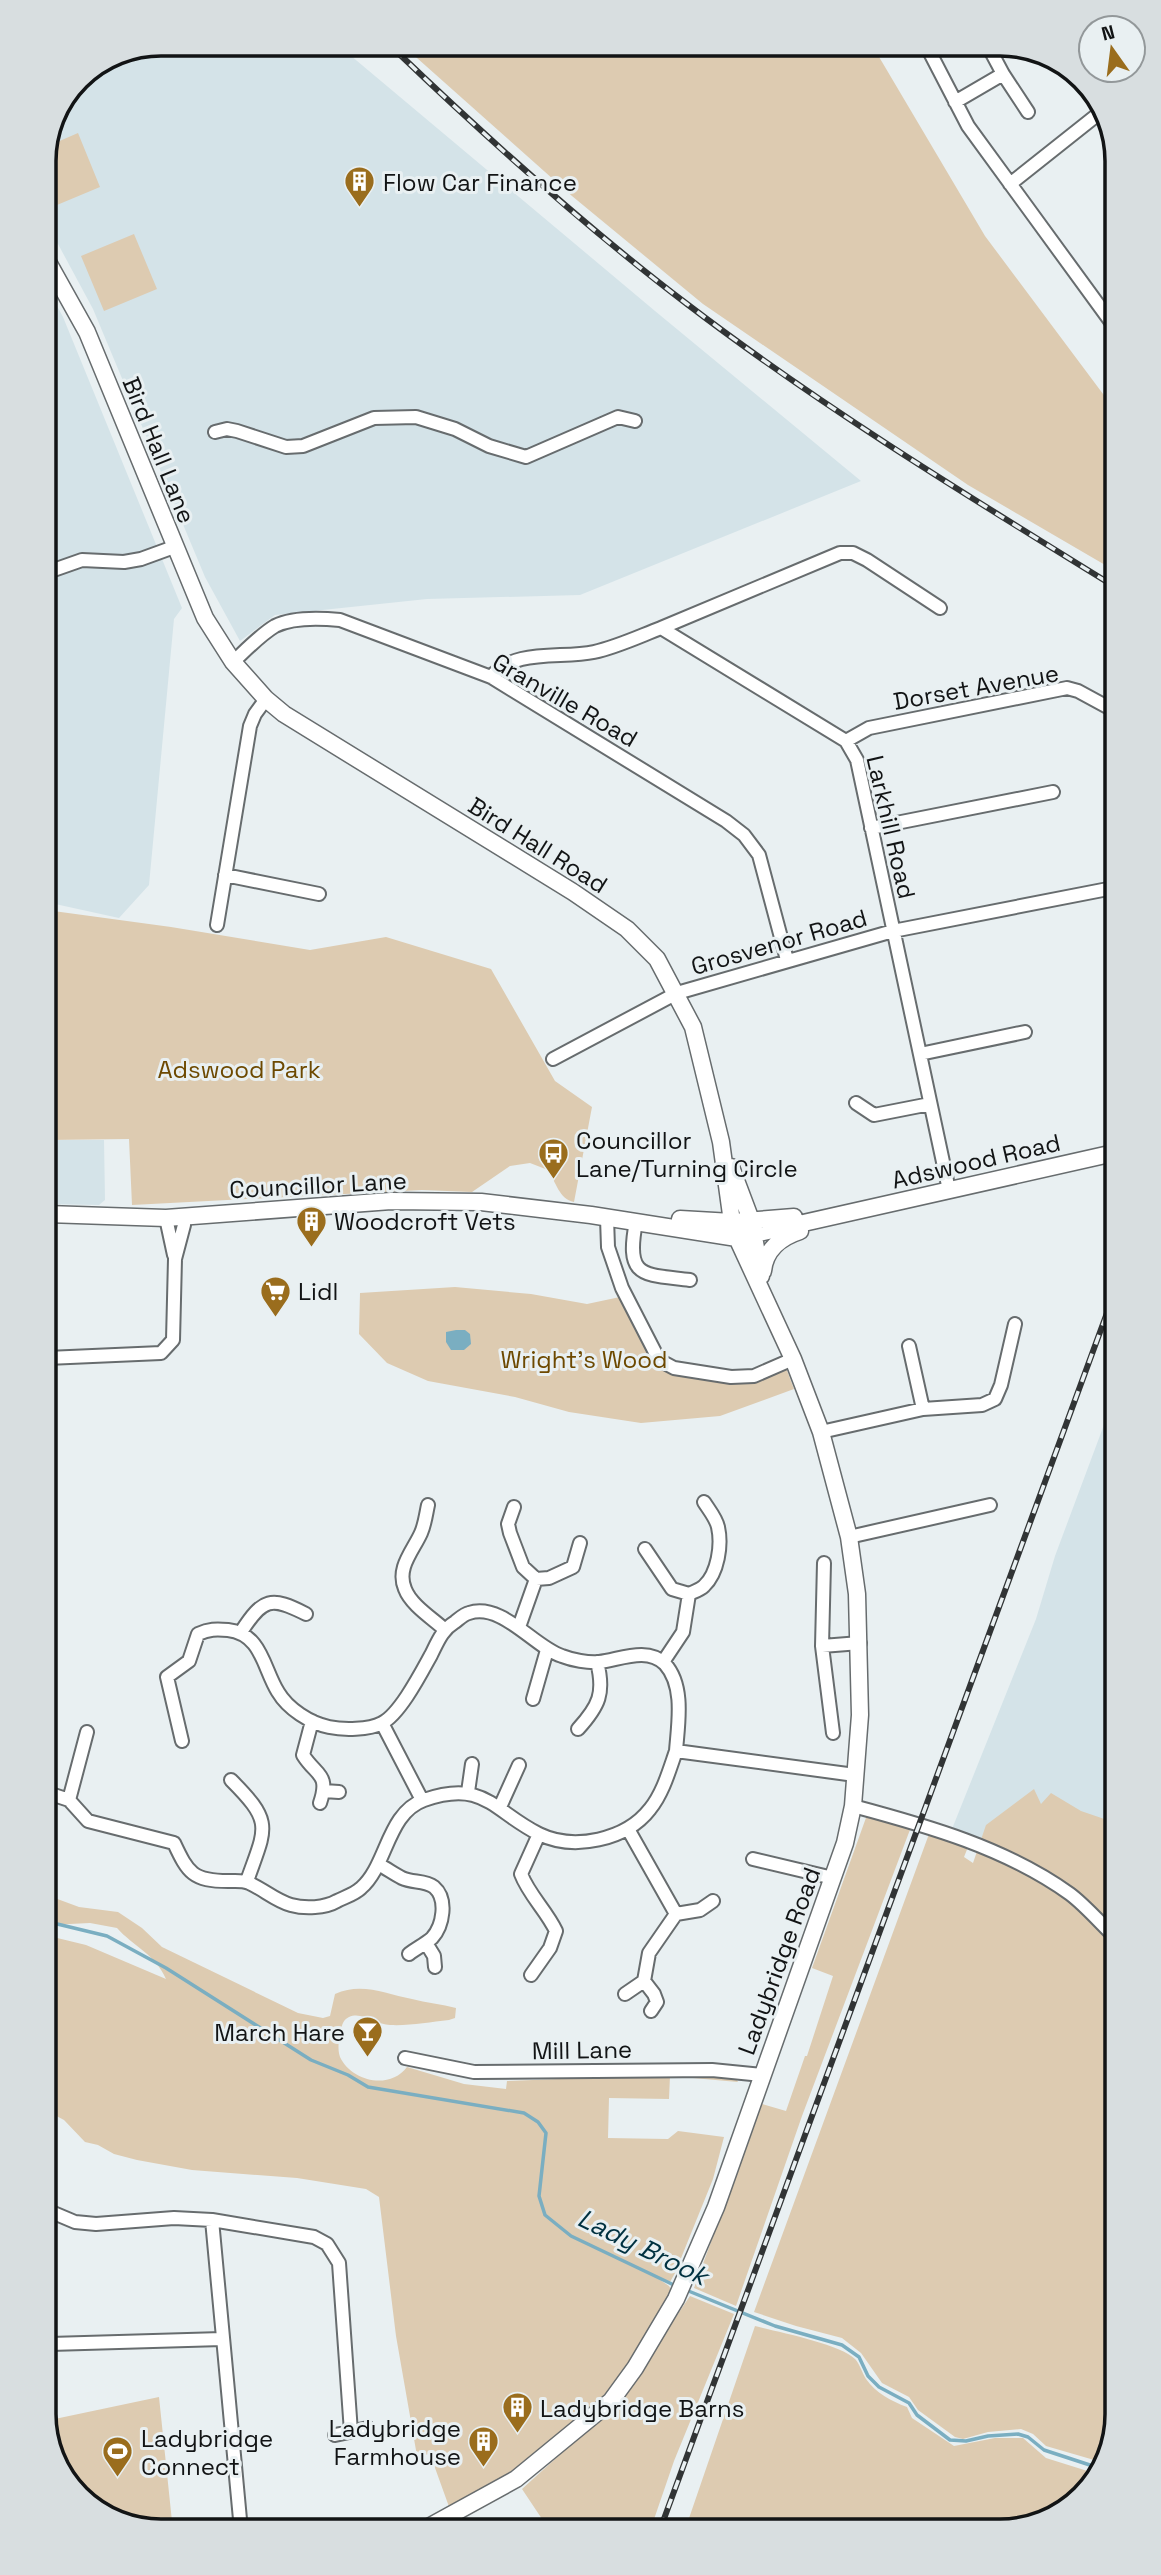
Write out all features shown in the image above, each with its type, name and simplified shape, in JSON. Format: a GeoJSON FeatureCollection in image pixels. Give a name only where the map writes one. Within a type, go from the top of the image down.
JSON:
{"type":"FeatureCollection","features":[{"type":"Feature","properties":{"kind":"street"},"geometry":{"type":"LineString","coordinates":[[932,56],[968,126],[1105,314]]}},
{"type":"Feature","properties":{"kind":"street"},"geometry":{"type":"LineString","coordinates":[[993,56],[1028,112]]}},
{"type":"Feature","properties":{"kind":"street"},"geometry":{"type":"LineString","coordinates":[[955,102],[1003,74]]}},
{"type":"Feature","properties":{"kind":"street"},"geometry":{"type":"LineString","coordinates":[[1010,184],[1095,117]]}},
{"type":"Feature","properties":{"kind":"street","name":"Bird Hall Lane"},"geometry":{"type":"LineString","coordinates":[[56,276],[87,332],[205,618],[233,662]]}},
{"type":"Feature","properties":{"kind":"street"},"geometry":{"type":"LineString","coordinates":[[215,432],[237,430],[286,447],[303,446],[374,418],[416,417],[455,429],[489,446],[526,457],[618,417],[635,421]]}},
{"type":"Feature","properties":{"kind":"street"},"geometry":{"type":"LineString","coordinates":[[56,569],[82,560],[124,562],[141,559],[174,547]]}},
{"type":"Feature","properties":{"kind":"street"},"geometry":{"type":"LineString","coordinates":[[491,677],[500,666],[524,659],[595,652],[661,628],[840,553],[860,556],[939,608]]}},
{"type":"Feature","properties":{"kind":"street","name":"Granville Road"},"geometry":{"type":"LineString","coordinates":[[233,662],[275,626],[290,621],[326,618],[340,620],[491,677],[726,821],[744,835],[759,855],[787,960]]}},
{"type":"Feature","properties":{"kind":"street","name":"Larkhill Road"},"geometry":{"type":"LineString","coordinates":[[661,628],[846,741],[857,760],[949,1190]]}},
{"type":"Feature","properties":{"kind":"street","name":"Bird Hall Road"},"geometry":{"type":"LineString","coordinates":[[233,662],[266,699],[284,714],[573,891],[626,929],[657,959],[693,1027],[721,1142],[734,1230]]}},
{"type":"Feature","properties":{"kind":"street","name":"Dorset Avenue"},"geometry":{"type":"LineString","coordinates":[[846,741],[869,728],[1067,688],[1105,706]]}},
{"type":"Feature","properties":{"kind":"street"},"geometry":{"type":"LineString","coordinates":[[216,925],[250,726],[266,699]]}},
{"type":"Feature","properties":{"kind":"street"},"geometry":{"type":"LineString","coordinates":[[872,828],[1053,792]]}},
{"type":"Feature","properties":{"kind":"street"},"geometry":{"type":"LineString","coordinates":[[225,875],[320,894]]}},
{"type":"Feature","properties":{"kind":"street"},"geometry":{"type":"LineString","coordinates":[[893,931],[1105,890]]}},
{"type":"Feature","properties":{"kind":"street","name":"Grosvenor Road"},"geometry":{"type":"LineString","coordinates":[[553,1059],[677,993],[893,931]]}},
{"type":"Feature","properties":{"kind":"street"},"geometry":{"type":"LineString","coordinates":[[920,1054],[1025,1032]]}},
{"type":"Feature","properties":{"kind":"street"},"geometry":{"type":"LineString","coordinates":[[856,1103],[874,1115],[930,1104]]}},
{"type":"Feature","properties":{"kind":"street","name":"Bird Hall Road"},"geometry":{"type":"LineString","coordinates":[[721,1142],[753,1227]]}},
{"type":"Feature","properties":{"kind":"street","name":"Adswood Road"},"geometry":{"type":"LineString","coordinates":[[762,1292],[768,1254],[790,1234],[849,1214],[1105,1155]]}},
{"type":"Feature","properties":{"kind":"street","name":"Councillor Lane"},"geometry":{"type":"LineString","coordinates":[[56,1214],[166,1218],[391,1202],[481,1202],[636,1222],[734,1230]]}},
{"type":"Feature","properties":{"kind":"street","name":"Adswood Road"},"geometry":{"type":"LineString","coordinates":[[734,1230],[849,1214]]}},
{"type":"Feature","properties":{"kind":"street"},"geometry":{"type":"LineString","coordinates":[[56,1358],[161,1353],[173,1340],[175,1259],[184,1217]]}},
{"type":"Feature","properties":{"kind":"street"},"geometry":{"type":"LineString","coordinates":[[599,1217],[622,1288],[659,1360],[674,1368],[731,1377],[754,1376],[793,1359]]}},
{"type":"Feature","properties":{"kind":"street","name":"Councillor Lane"},"geometry":{"type":"LineString","coordinates":[[599,1217],[734,1230]]}},
{"type":"Feature","properties":{"kind":"street"},"geometry":{"type":"LineString","coordinates":[[166,1218],[175,1259]]}},
{"type":"Feature","properties":{"kind":"street"},"geometry":{"type":"LineString","coordinates":[[636,1222],[632,1246],[633,1257],[640,1269],[646,1275],[690,1280]]}},
{"type":"Feature","properties":{"kind":"street","name":"Ladybridge Road"},"geometry":{"type":"LineString","coordinates":[[753,1227],[762,1292]]}},
{"type":"Feature","properties":{"kind":"street","name":"Ladybridge Road"},"geometry":{"type":"LineString","coordinates":[[446,2519],[516,2479],[611,2401],[635,2368],[676,2299],[716,2207],[833,1878],[853,1806],[860,1715],[860,1643],[849,1537],[821,1432],[793,1359],[734,1230]]}},
{"type":"Feature","properties":{"kind":"street"},"geometry":{"type":"LineString","coordinates":[[821,1432],[923,1409],[982,1405],[995,1399],[1002,1385],[1015,1324]]}},
{"type":"Feature","properties":{"kind":"street"},"geometry":{"type":"LineString","coordinates":[[909,1346],[923,1409]]}},
{"type":"Feature","properties":{"kind":"street"},"geometry":{"type":"LineString","coordinates":[[645,1549],[672,1589],[689,1594],[704,1586],[718,1559],[719,1542],[717,1525],[704,1502]]}},
{"type":"Feature","properties":{"kind":"street"},"geometry":{"type":"LineString","coordinates":[[428,1506],[423,1529],[404,1563],[402,1577],[405,1591],[412,1600],[444,1629]]}},
{"type":"Feature","properties":{"kind":"street"},"geometry":{"type":"LineString","coordinates":[[849,1537],[990,1506]]}},
{"type":"Feature","properties":{"kind":"street"},"geometry":{"type":"LineString","coordinates":[[514,1507],[508,1524],[510,1533],[523,1567],[536,1578],[549,1578],[573,1567],[580,1543]]}},
{"type":"Feature","properties":{"kind":"street"},"geometry":{"type":"LineString","coordinates":[[824,1563],[822,1646],[834,1733]]}},
{"type":"Feature","properties":{"kind":"street"},"geometry":{"type":"LineString","coordinates":[[519,1626],[536,1578]]}},
{"type":"Feature","properties":{"kind":"street"},"geometry":{"type":"LineString","coordinates":[[663,1662],[683,1632],[689,1594]]}},
{"type":"Feature","properties":{"kind":"street"},"geometry":{"type":"LineString","coordinates":[[241,1632],[255,1610],[266,1604],[282,1602],[306,1614]]}},
{"type":"Feature","properties":{"kind":"street"},"geometry":{"type":"LineString","coordinates":[[56,1796],[69,1800],[88,1821],[174,1843],[187,1870],[195,1876],[210,1881],[247,1881],[292,1905],[327,1907],[361,1888],[378,1864],[398,1821],[422,1800],[468,1792],[500,1807],[539,1834],[556,1839],[588,1842],[628,1829],[650,1810],[661,1791],[676,1751],[678,1699],[672,1675],[663,1662],[650,1656],[630,1655],[597,1662],[565,1657],[547,1650],[519,1626],[485,1612],[469,1613],[444,1629],[402,1703],[382,1723],[357,1728],[331,1727],[312,1721],[291,1707],[278,1692],[258,1646],[241,1632],[210,1629],[198,1634],[189,1661],[167,1677],[181,1741]]}},
{"type":"Feature","properties":{"kind":"street"},"geometry":{"type":"LineString","coordinates":[[822,1646],[860,1643]]}},
{"type":"Feature","properties":{"kind":"street"},"geometry":{"type":"LineString","coordinates":[[533,1699],[547,1650]]}},
{"type":"Feature","properties":{"kind":"street"},"geometry":{"type":"LineString","coordinates":[[578,1729],[595,1710],[600,1695],[601,1680],[597,1662]]}},
{"type":"Feature","properties":{"kind":"street"},"geometry":{"type":"LineString","coordinates":[[312,1721],[303,1755],[322,1775],[322,1797],[339,1792]]}},
{"type":"Feature","properties":{"kind":"street"},"geometry":{"type":"LineString","coordinates":[[382,1723],[422,1800]]}},
{"type":"Feature","properties":{"kind":"street"},"geometry":{"type":"LineString","coordinates":[[69,1800],[87,1732]]}},
{"type":"Feature","properties":{"kind":"street"},"geometry":{"type":"LineString","coordinates":[[676,1751],[855,1775]]}},
{"type":"Feature","properties":{"kind":"street"},"geometry":{"type":"LineString","coordinates":[[468,1792],[472,1764]]}},
{"type":"Feature","properties":{"kind":"street"},"geometry":{"type":"LineString","coordinates":[[500,1807],[519,1765]]}},
{"type":"Feature","properties":{"kind":"street"},"geometry":{"type":"LineString","coordinates":[[230,1780],[251,1801],[264,1825],[247,1881]]}},
{"type":"Feature","properties":{"kind":"street"},"geometry":{"type":"LineString","coordinates":[[853,1806],[952,1835],[1025,1866],[1071,1895],[1105,1927]]}},
{"type":"Feature","properties":{"kind":"street"},"geometry":{"type":"LineString","coordinates":[[628,1829],[676,1914]]}},
{"type":"Feature","properties":{"kind":"street"},"geometry":{"type":"LineString","coordinates":[[531,1975],[550,1948],[556,1931],[551,1920],[526,1888],[521,1874],[539,1834]]}},
{"type":"Feature","properties":{"kind":"street"},"geometry":{"type":"LineString","coordinates":[[753,1859],[833,1878]]}},
{"type":"Feature","properties":{"kind":"street"},"geometry":{"type":"LineString","coordinates":[[378,1864],[404,1879],[426,1883],[436,1888],[443,1908],[439,1927],[426,1943],[409,1954]]}},
{"type":"Feature","properties":{"kind":"street"},"geometry":{"type":"LineString","coordinates":[[625,1994],[644,1981],[649,1953],[676,1914],[699,1910],[713,1901]]}},
{"type":"Feature","properties":{"kind":"street"},"geometry":{"type":"LineString","coordinates":[[426,1943],[435,1967]]}},
{"type":"Feature","properties":{"kind":"street"},"geometry":{"type":"LineString","coordinates":[[644,1981],[657,2003],[651,2011]]}},
{"type":"Feature","properties":{"kind":"street","name":"Mill Lane"},"geometry":{"type":"LineString","coordinates":[[405,2058],[474,2072],[712,2070],[762,2075]]}},
{"type":"Feature","properties":{"kind":"street"},"geometry":{"type":"LineString","coordinates":[[56,2214],[75,2222],[96,2224],[174,2218],[212,2220],[314,2237],[327,2244],[339,2263],[351,2432]]}},
{"type":"Feature","properties":{"kind":"street"},"geometry":{"type":"LineString","coordinates":[[212,2220],[240,2519]]}},
{"type":"Feature","properties":{"kind":"street"},"geometry":{"type":"LineString","coordinates":[[56,2344],[222,2339]]}},
{"type":"Feature","properties":{"kind":"street"},"geometry":{"type":"LineString","coordinates":[[335,2435],[368,2428]]}},
{"type":"Feature","properties":{"kind":"shaded area"},"geometry":{"type":"Polygon","coordinates":[[[351,56],[861,481],[580,595],[427,599],[275,615],[240,641],[205,577],[93,309],[56,240],[56,154],[60,134],[74,103],[87,87],[121,64],[140,58],[351,56]]]}},
{"type":"Feature","properties":{"kind":"shaded area"},"geometry":{"type":"Polygon","coordinates":[[[56,304],[182,608],[174,619],[149,885],[119,918],[56,904],[56,304]]]}},
{"type":"Feature","properties":{"kind":"shaded area"},"geometry":{"type":"Polygon","coordinates":[[[56,1140],[104,1140],[105,1200],[99,1205],[56,1204],[56,1140]]]}},
{"type":"Feature","properties":{"kind":"shaded area"},"geometry":{"type":"Polygon","coordinates":[[[1105,1422],[1105,1921],[999,1847],[952,1829],[1036,1619],[1055,1556],[1105,1422]]]}},
{"type":"Feature","properties":{"kind":"green space"},"geometry":{"type":"Polygon","coordinates":[[[415,56],[879,56],[985,236],[1105,397],[1105,565],[968,485],[703,304],[572,196],[415,56]]]}},
{"type":"Feature","properties":{"kind":"green space"},"geometry":{"type":"Polygon","coordinates":[[[78,133],[100,187],[56,205],[56,154],[59,141],[78,133]]]}},
{"type":"Feature","properties":{"kind":"green space"},"geometry":{"type":"Polygon","coordinates":[[[134,234],[157,289],[104,311],[81,256],[134,234]]]}},
{"type":"Feature","properties":{"kind":"green space","name":"Adswood Park"},"geometry":{"type":"Polygon","coordinates":[[[56,911],[310,950],[386,937],[491,969],[555,1081],[592,1107],[574,1202],[561,1194],[548,1170],[530,1163],[510,1166],[472,1192],[422,1190],[132,1205],[129,1139],[56,1140],[56,911]]]}},
{"type":"Feature","properties":{"kind":"green space","name":"Wright's Wood"},"geometry":{"type":"Polygon","coordinates":[[[455,1287],[531,1294],[587,1304],[620,1297],[657,1366],[674,1373],[733,1382],[786,1368],[794,1389],[720,1416],[641,1423],[569,1412],[515,1397],[428,1381],[387,1363],[359,1334],[360,1293],[455,1287]]]}},
{"type":"Feature","properties":{"kind":"green space"},"geometry":{"type":"Polygon","coordinates":[[[1034,1789],[1041,1804],[1051,1793],[1081,1811],[1105,1819],[1105,2414],[1104,2428],[1094,2460],[1046,2446],[1033,2434],[1021,2429],[988,2432],[963,2439],[955,2437],[918,2410],[909,2397],[882,2383],[861,2353],[842,2338],[754,2312],[929,1834],[968,1847],[964,1857],[973,1863],[986,1825],[1034,1789]]]}},
{"type":"Feature","properties":{"kind":"green space"},"geometry":{"type":"Polygon","coordinates":[[[867,1815],[911,1827],[802,2116],[736,2306],[694,2288],[762,2104],[786,2111],[807,2056],[833,1976],[812,1968],[867,1815]]]}},
{"type":"Feature","properties":{"kind":"green space"},"geometry":{"type":"Polygon","coordinates":[[[56,1898],[79,1907],[118,1912],[142,1928],[162,1947],[298,2013],[323,2018],[330,2016],[335,1994],[355,1989],[374,1990],[456,2008],[455,2018],[412,2024],[385,2024],[359,2016],[347,2018],[342,2024],[338,2047],[340,2057],[353,2072],[372,2080],[391,2079],[407,2067],[464,2084],[506,2089],[507,2081],[684,2074],[735,2077],[738,2082],[670,2076],[669,2099],[609,2098],[608,2138],[668,2139],[678,2131],[724,2137],[713,2179],[675,2273],[670,2282],[656,2277],[669,2286],[676,2299],[611,2401],[546,2456],[452,2515],[430,2454],[417,2456],[396,2336],[379,2197],[366,2189],[297,2178],[192,2170],[137,2160],[85,2142],[64,2120],[56,2116],[56,1938],[86,1945],[166,1979],[156,1963],[117,1928],[90,1923],[56,1925],[56,1898]]]}},
{"type":"Feature","properties":{"kind":"green space"},"geometry":{"type":"Polygon","coordinates":[[[690,2296],[734,2314],[674,2461],[654,2519],[542,2519],[522,2489],[619,2401],[690,2296]]]}},
{"type":"Feature","properties":{"kind":"green space"},"geometry":{"type":"Polygon","coordinates":[[[755,2326],[808,2339],[847,2354],[857,2361],[874,2388],[907,2407],[912,2418],[954,2446],[995,2438],[1023,2438],[1046,2458],[1088,2471],[1074,2488],[1053,2505],[1014,2518],[689,2519],[755,2326]]]}},
{"type":"Feature","properties":{"kind":"green space","name":"Ladybridge Connect"},"geometry":{"type":"Polygon","coordinates":[[[159,2397],[172,2519],[140,2517],[108,2505],[97,2497],[70,2467],[58,2435],[56,2419],[159,2397]]]}},
{"type":"Feature","properties":{"kind":"water"},"geometry":{"type":"Polygon","coordinates":[[[465,1330],[470,1334],[471,1344],[464,1350],[451,1350],[446,1342],[446,1332],[465,1330]]]}},
{"type":"Feature","properties":{"kind":"waterway","name":"Lady Brook"},"geometry":{"type":"LineString","coordinates":[[56,1924],[107,1936],[166,1968],[311,2060],[348,2075],[368,2087],[524,2113],[538,2122],[546,2133],[539,2196],[545,2215],[571,2236],[676,2286]]}},
{"type":"Feature","properties":{"kind":"waterway","name":"Lady Brook"},"geometry":{"type":"LineString","coordinates":[[686,2290],[775,2326],[842,2345],[859,2357],[868,2376],[879,2387],[909,2403],[917,2415],[950,2440],[966,2441],[1018,2434],[1028,2437],[1044,2450],[1092,2466]]}},
{"type":"Feature","properties":{"kind":"railway"},"geometry":{"type":"LineString","coordinates":[[401,56],[537,181],[687,304],[843,415],[1105,581]]}},
{"type":"Feature","properties":{"kind":"railway"},"geometry":{"type":"LineString","coordinates":[[664,2519],[1105,1318]]}},
{"type":"Feature","properties":{"kind":"place","name":"Flow Car Finance"},"geometry":{"type":"Point","coordinates":[360,209]}},
{"type":"Feature","properties":{"kind":"place","name":"Councillor Lane/Turning Circle"},"geometry":{"type":"Point","coordinates":[553,1181]}},
{"type":"Feature","properties":{"kind":"place","name":"Woodcroft Vets"},"geometry":{"type":"Point","coordinates":[311,1248]}},
{"type":"Feature","properties":{"kind":"place","name":"Lidl"},"geometry":{"type":"Point","coordinates":[275,1318]}},
{"type":"Feature","properties":{"kind":"place","name":"March Hare"},"geometry":{"type":"Point","coordinates":[368,2059]}},
{"type":"Feature","properties":{"kind":"place","name":"Ladybridge Barns"},"geometry":{"type":"Point","coordinates":[517,2435]}},
{"type":"Feature","properties":{"kind":"place","name":"Ladybridge Farmhouse"},"geometry":{"type":"Point","coordinates":[484,2469]}},
{"type":"Feature","properties":{"kind":"place","name":"Ladybridge Connect"},"geometry":{"type":"Point","coordinates":[118,2479]}}]}
